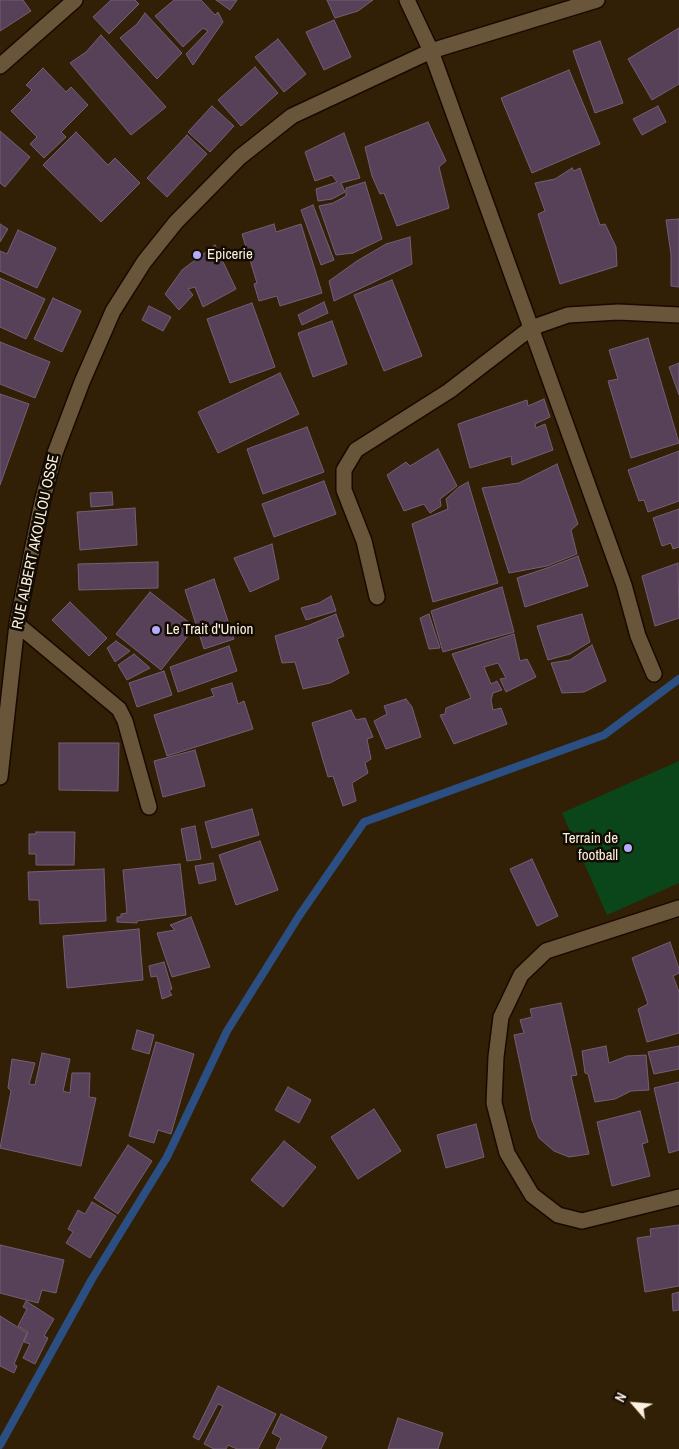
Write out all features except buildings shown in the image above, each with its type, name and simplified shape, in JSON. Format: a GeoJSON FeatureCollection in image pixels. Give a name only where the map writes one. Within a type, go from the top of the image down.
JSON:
{"type":"FeatureCollection","features":[{"type":"Feature","properties":{"kind":"street"},"geometry":{"type":"LineString","coordinates":[[0,66],[75,0]]}},
{"type":"Feature","properties":{"kind":"street"},"geometry":{"type":"LineString","coordinates":[[407,0],[431,51],[624,585],[638,636],[654,674]]}},
{"type":"Feature","properties":{"kind":"street","name":"RUE ALBERT AKOULOU OSSE"},"geometry":{"type":"LineString","coordinates":[[0,777],[2,734],[16,624],[42,502],[55,453],[82,382],[113,311],[144,262],[176,222],[240,157],[292,116],[431,51],[597,0]]}},
{"type":"Feature","properties":{"kind":"street"},"geometry":{"type":"LineString","coordinates":[[377,597],[364,541],[344,490],[344,470],[356,450],[449,391],[531,328],[568,315],[618,312],[679,315]]}},
{"type":"Feature","properties":{"kind":"street"},"geometry":{"type":"LineString","coordinates":[[16,624],[119,710],[125,721],[149,807]]}},
{"type":"Feature","properties":{"kind":"street"},"geometry":{"type":"LineString","coordinates":[[679,908],[546,951],[521,975],[501,1017],[496,1057],[494,1103],[507,1153],[532,1195],[558,1214],[582,1220],[679,1197]]}},
{"type":"Feature","properties":{"kind":"green space","name":"Terrain de football"},"geometry":{"type":"Polygon","coordinates":[[[679,761],[679,883],[607,915],[562,813],[679,761]]]}},
{"type":"Feature","properties":{"kind":"waterway"},"geometry":{"type":"LineString","coordinates":[[0,1445],[92,1279],[167,1157],[227,1031],[299,916],[364,822],[604,735],[679,679]]}},
{"type":"Feature","properties":{"kind":"place","name":"Epicerie"},"geometry":{"type":"Point","coordinates":[197,255]}},
{"type":"Feature","properties":{"kind":"place","name":"Le Trait d'Union"},"geometry":{"type":"Point","coordinates":[156,630]}},
{"type":"Feature","properties":{"kind":"place","name":"Terrain de football"},"geometry":{"type":"Point","coordinates":[628,848]}}]}
